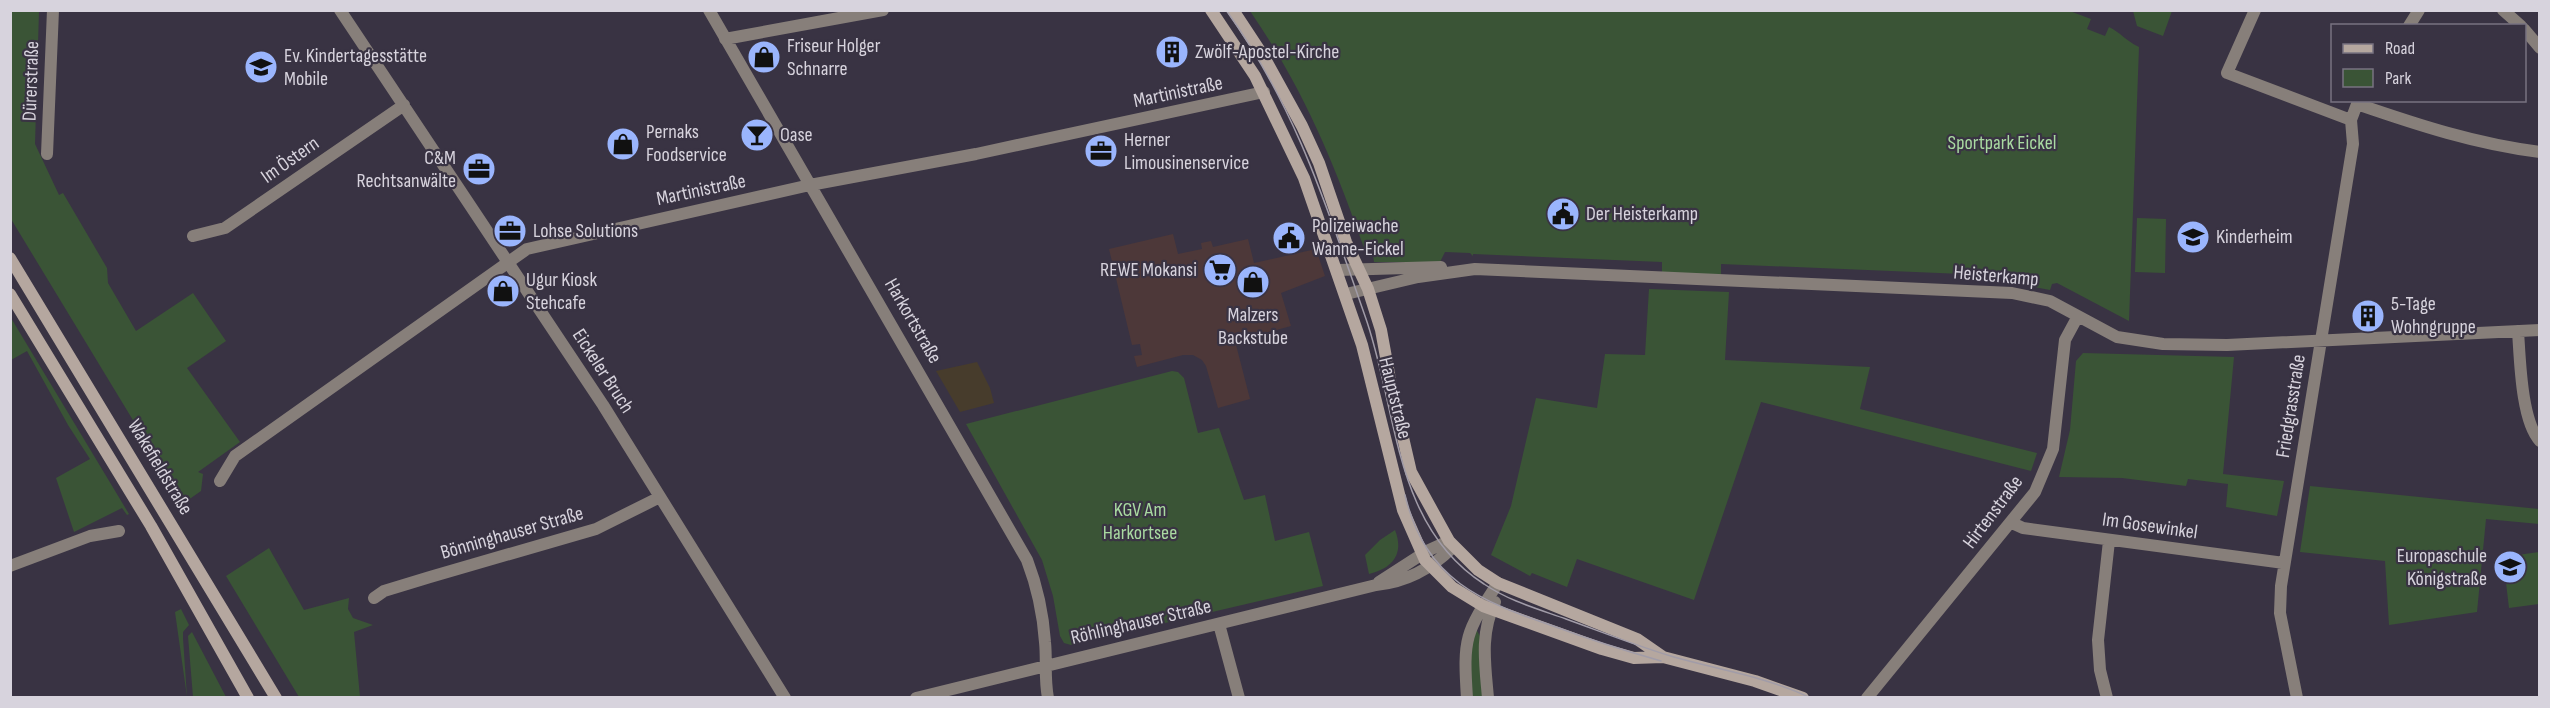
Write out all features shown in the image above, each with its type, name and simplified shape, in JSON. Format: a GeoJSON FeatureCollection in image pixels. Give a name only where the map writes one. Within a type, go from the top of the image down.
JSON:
{"type":"FeatureCollection","features":[{"type":"Feature","properties":{"kind":"street","name":"Dürerstraße"},"geometry":{"type":"LineString","coordinates":[[47,154],[54,10]]}},
{"type":"Feature","properties":{"kind":"street","name":"Eickeler Bruch"},"geometry":{"type":"LineString","coordinates":[[340,10],[603,405],[658,498],[785,698]]}},
{"type":"Feature","properties":{"kind":"street","name":"Harkortstraße"},"geometry":{"type":"LineString","coordinates":[[708,10],[1027,560],[1040,600],[1046,645],[1044,665],[1048,698]]}},
{"type":"Feature","properties":{"kind":"street"},"geometry":{"type":"LineString","coordinates":[[725,39],[883,10]]}},
{"type":"Feature","properties":{"kind":"street","name":"Hauptstraße"},"geometry":{"type":"LineString","coordinates":[[1211,10],[1235,43],[1264,92],[1304,177],[1362,345],[1403,510],[1421,554],[1431,567],[1457,590],[1488,608],[1602,649],[1634,658],[1663,657],[1755,681],[1803,698]]}},
{"type":"Feature","properties":{"kind":"street","name":"Hauptstraße"},"geometry":{"type":"LineString","coordinates":[[1233,10],[1264,57],[1302,126],[1318,163],[1346,242],[1368,289],[1381,330],[1392,390],[1412,472],[1451,544],[1478,570],[1501,584],[1637,639],[1663,657]]}},
{"type":"Feature","properties":{"kind":"street"},"geometry":{"type":"LineString","coordinates":[[2254,10],[2227,73],[2351,120],[2359,102],[2441,133],[2492,145],[2540,152]]}},
{"type":"Feature","properties":{"kind":"street"},"geometry":{"type":"LineString","coordinates":[[2410,24],[2419,10]]}},
{"type":"Feature","properties":{"kind":"street"},"geometry":{"type":"LineString","coordinates":[[2503,10],[2519,24]]}},
{"type":"Feature","properties":{"kind":"street"},"geometry":{"type":"LineString","coordinates":[[2526,31],[2540,48]]}},
{"type":"Feature","properties":{"kind":"street","name":"Martinistraße"},"geometry":{"type":"LineString","coordinates":[[220,482],[236,456],[507,260],[538,245],[810,185],[976,154],[1264,92]]}},
{"type":"Feature","properties":{"kind":"street","name":"Im Östern"},"geometry":{"type":"LineString","coordinates":[[194,236],[225,228],[404,105]]}},
{"type":"Feature","properties":{"kind":"street","name":"Friedgrasstraße"},"geometry":{"type":"LineString","coordinates":[[2297,698],[2280,614],[2284,563],[2353,144],[2351,120]]}},
{"type":"Feature","properties":{"kind":"street","name":"Wakefieldstraße"},"geometry":{"type":"LineString","coordinates":[[10,258],[276,698]]}},
{"type":"Feature","properties":{"kind":"street","name":"Heisterkamp"},"geometry":{"type":"LineString","coordinates":[[1338,270],[1432,266],[2012,293],[2050,301],[2117,337],[2134,341],[2227,345],[2540,330]]}},
{"type":"Feature","properties":{"kind":"street","name":"Heisterkamp"},"geometry":{"type":"LineString","coordinates":[[1346,294],[1460,269]]}},
{"type":"Feature","properties":{"kind":"street","name":"Wakefieldstraße"},"geometry":{"type":"LineString","coordinates":[[10,294],[151,526],[248,698]]}},
{"type":"Feature","properties":{"kind":"street","name":"Hirtenstraße"},"geometry":{"type":"LineString","coordinates":[[1867,698],[2035,492],[2049,463],[2056,434],[2066,340],[2078,316]]}},
{"type":"Feature","properties":{"kind":"street"},"geometry":{"type":"LineString","coordinates":[[2518,331],[2528,412],[2531,427],[2540,441]]}},
{"type":"Feature","properties":{"kind":"street","name":"Bönninghauser Straße"},"geometry":{"type":"LineString","coordinates":[[374,598],[384,591],[596,529],[658,498]]}},
{"type":"Feature","properties":{"kind":"street","name":"Im Gosewinkel"},"geometry":{"type":"LineString","coordinates":[[2012,523],[2023,528],[2109,541],[2284,563]]}},
{"type":"Feature","properties":{"kind":"street"},"geometry":{"type":"LineString","coordinates":[[10,566],[90,536],[119,531]]}},
{"type":"Feature","properties":{"kind":"street"},"geometry":{"type":"LineString","coordinates":[[2107,698],[2100,670],[2098,640],[2109,541]]}},
{"type":"Feature","properties":{"kind":"street","name":"Röhlinghauser Straße"},"geometry":{"type":"LineString","coordinates":[[916,698],[1412,577],[1431,567],[1451,544]]}},
{"type":"Feature","properties":{"kind":"street","name":"Röhlinghauser Straße"},"geometry":{"type":"LineString","coordinates":[[1376,585],[1421,554],[1451,544]]}},
{"type":"Feature","properties":{"kind":"street"},"geometry":{"type":"LineString","coordinates":[[1467,698],[1467,638],[1501,584]]}},
{"type":"Feature","properties":{"kind":"street"},"geometry":{"type":"LineString","coordinates":[[1488,608],[1483,643],[1488,698]]}},
{"type":"Feature","properties":{"kind":"street"},"geometry":{"type":"LineString","coordinates":[[1219,624],[1239,698]]}},
{"type":"Feature","properties":{"kind":"shaded area"},"geometry":{"type":"Polygon","coordinates":[[[1173,234],[1178,254],[1202,249],[1201,243],[1211,241],[1213,247],[1248,239],[1254,263],[1316,249],[1325,276],[1281,293],[1291,326],[1235,341],[1250,399],[1218,408],[1206,366],[1202,360],[1193,355],[1183,355],[1137,367],[1134,356],[1142,355],[1140,344],[1132,345],[1109,249],[1173,234]]]}},
{"type":"Feature","properties":{"kind":"shaded area"},"geometry":{"type":"Polygon","coordinates":[[[977,362],[990,388],[994,403],[960,412],[936,371],[977,362]]]}},
{"type":"Feature","properties":{"kind":"green space","name":"Sportpark Eickel"},"geometry":{"type":"Polygon","coordinates":[[[2067,10],[2091,19],[2087,29],[2105,36],[2109,27],[2139,47],[2129,321],[2057,283],[2052,284],[2050,290],[2034,287],[2035,277],[1721,264],[1721,275],[1662,273],[1662,262],[1473,254],[1473,256],[1470,253],[1445,252],[1440,262],[1374,262],[1372,248],[1364,248],[1341,185],[1315,125],[1286,68],[1250,11],[2067,10]]]}},
{"type":"Feature","properties":{"kind":"green space"},"geometry":{"type":"Polygon","coordinates":[[[10,11],[39,11],[35,144],[59,195],[63,193],[107,268],[108,283],[136,331],[193,293],[226,341],[187,368],[240,442],[198,472],[203,474],[201,491],[181,505],[162,468],[11,219],[10,11]]]}},
{"type":"Feature","properties":{"kind":"green space"},"geometry":{"type":"Polygon","coordinates":[[[2133,11],[2172,11],[2163,36],[2137,26],[2133,11]]]}},
{"type":"Feature","properties":{"kind":"green space"},"geometry":{"type":"Polygon","coordinates":[[[2137,218],[2166,219],[2165,273],[2135,272],[2137,218]]]}},
{"type":"Feature","properties":{"kind":"green space"},"geometry":{"type":"Polygon","coordinates":[[[1649,289],[1729,292],[1725,360],[1870,367],[1860,409],[2037,453],[2031,471],[1761,402],[1694,600],[1577,559],[1567,587],[1532,573],[1530,576],[1491,555],[1511,506],[1536,398],[1597,408],[1605,354],[1645,355],[1649,289]]]}},
{"type":"Feature","properties":{"kind":"green space"},"geometry":{"type":"Polygon","coordinates":[[[11,318],[129,514],[127,515],[122,508],[74,532],[56,478],[90,459],[68,425],[27,351],[11,360],[11,318]]]}},
{"type":"Feature","properties":{"kind":"green space"},"geometry":{"type":"Polygon","coordinates":[[[2083,353],[2234,357],[2223,474],[2284,481],[2277,516],[2226,507],[2228,484],[2188,479],[2186,486],[2122,478],[2059,477],[2070,430],[2076,361],[2083,353]]]}},
{"type":"Feature","properties":{"kind":"green space","name":"KGV Am Harkortsee"},"geometry":{"type":"Polygon","coordinates":[[[1172,371],[1178,372],[1184,378],[1198,433],[1219,428],[1244,500],[1265,495],[1275,541],[1309,532],[1323,586],[1071,645],[1064,643],[1060,636],[1053,596],[1042,560],[966,424],[1172,371]]]}},
{"type":"Feature","properties":{"kind":"green space"},"geometry":{"type":"Polygon","coordinates":[[[2310,486],[2539,509],[2539,524],[2486,519],[2477,612],[2389,625],[2385,561],[2300,552],[2310,486]]]}},
{"type":"Feature","properties":{"kind":"green space"},"geometry":{"type":"Polygon","coordinates":[[[1395,530],[1398,546],[1395,558],[1385,568],[1369,574],[1365,555],[1380,540],[1395,530]]]}},
{"type":"Feature","properties":{"kind":"green space"},"geometry":{"type":"Polygon","coordinates":[[[269,548],[304,610],[349,598],[348,609],[353,618],[373,625],[354,632],[360,697],[299,697],[226,576],[269,548]]]}},
{"type":"Feature","properties":{"kind":"green space"},"geometry":{"type":"Polygon","coordinates":[[[2539,552],[2539,604],[2509,608],[2503,557],[2539,552]]]}},
{"type":"Feature","properties":{"kind":"green space"},"geometry":{"type":"Polygon","coordinates":[[[181,609],[189,625],[183,632],[187,697],[175,612],[181,609]]]}},
{"type":"Feature","properties":{"kind":"green space"},"geometry":{"type":"Polygon","coordinates":[[[1476,629],[1480,636],[1484,697],[1472,698],[1469,660],[1476,629]]]}},
{"type":"Feature","properties":{"kind":"green space"},"geometry":{"type":"Polygon","coordinates":[[[192,632],[226,697],[193,697],[188,636],[192,632]]]}},
{"type":"Feature","properties":{"kind":"tram line"},"geometry":{"type":"LineString","coordinates":[[1226,10],[1272,83],[1307,158],[1365,316],[1376,352],[1402,462],[1415,498],[1431,530],[1454,559],[1484,584],[1524,604],[1660,653],[1760,679],[1811,698]]}},
{"type":"Feature","properties":{"kind":"tram line"},"geometry":{"type":"LineString","coordinates":[[1405,495],[1414,524],[1427,548],[1442,568],[1460,584],[1503,608],[1595,641],[1661,661]]}},
{"type":"Feature","properties":{"kind":"place","name":"Zwölf-Apostel-Kirche"},"geometry":{"type":"Point","coordinates":[1172,52]}},
{"type":"Feature","properties":{"kind":"place","name":"Friseur Holger Schnarre"},"geometry":{"type":"Point","coordinates":[764,57]}},
{"type":"Feature","properties":{"kind":"place","name":"Ev. Kindertagesstätte Mobile"},"geometry":{"type":"Point","coordinates":[261,67]}},
{"type":"Feature","properties":{"kind":"place","name":"Oase"},"geometry":{"type":"Point","coordinates":[757,135]}},
{"type":"Feature","properties":{"kind":"place","name":"Pernaks Foodservice"},"geometry":{"type":"Point","coordinates":[623,144]}},
{"type":"Feature","properties":{"kind":"place","name":"Herner Limousinenservice"},"geometry":{"type":"Point","coordinates":[1101,151]}},
{"type":"Feature","properties":{"kind":"place","name":"C&M Rechtsanwälte"},"geometry":{"type":"Point","coordinates":[479,169]}},
{"type":"Feature","properties":{"kind":"place","name":"Der Heisterkamp"},"geometry":{"type":"Point","coordinates":[1563,214]}},
{"type":"Feature","properties":{"kind":"place","name":"Lohse Solutions"},"geometry":{"type":"Point","coordinates":[510,231]}},
{"type":"Feature","properties":{"kind":"place","name":"Kinderheim"},"geometry":{"type":"Point","coordinates":[2193,237]}},
{"type":"Feature","properties":{"kind":"place","name":"Polizeiwache Wanne-Eickel"},"geometry":{"type":"Point","coordinates":[1289,238]}},
{"type":"Feature","properties":{"kind":"place","name":"REWE Mokansi"},"geometry":{"type":"Point","coordinates":[1220,270]}},
{"type":"Feature","properties":{"kind":"place","name":"Malzers Backstube"},"geometry":{"type":"Point","coordinates":[1253,282]}},
{"type":"Feature","properties":{"kind":"place","name":"Ugur Kiosk Stehcafe"},"geometry":{"type":"Point","coordinates":[503,291]}},
{"type":"Feature","properties":{"kind":"place","name":"5-Tage Wohngruppe"},"geometry":{"type":"Point","coordinates":[2368,316]}},
{"type":"Feature","properties":{"kind":"place","name":"Europaschule Königstraße"},"geometry":{"type":"Point","coordinates":[2510,567]}}]}
